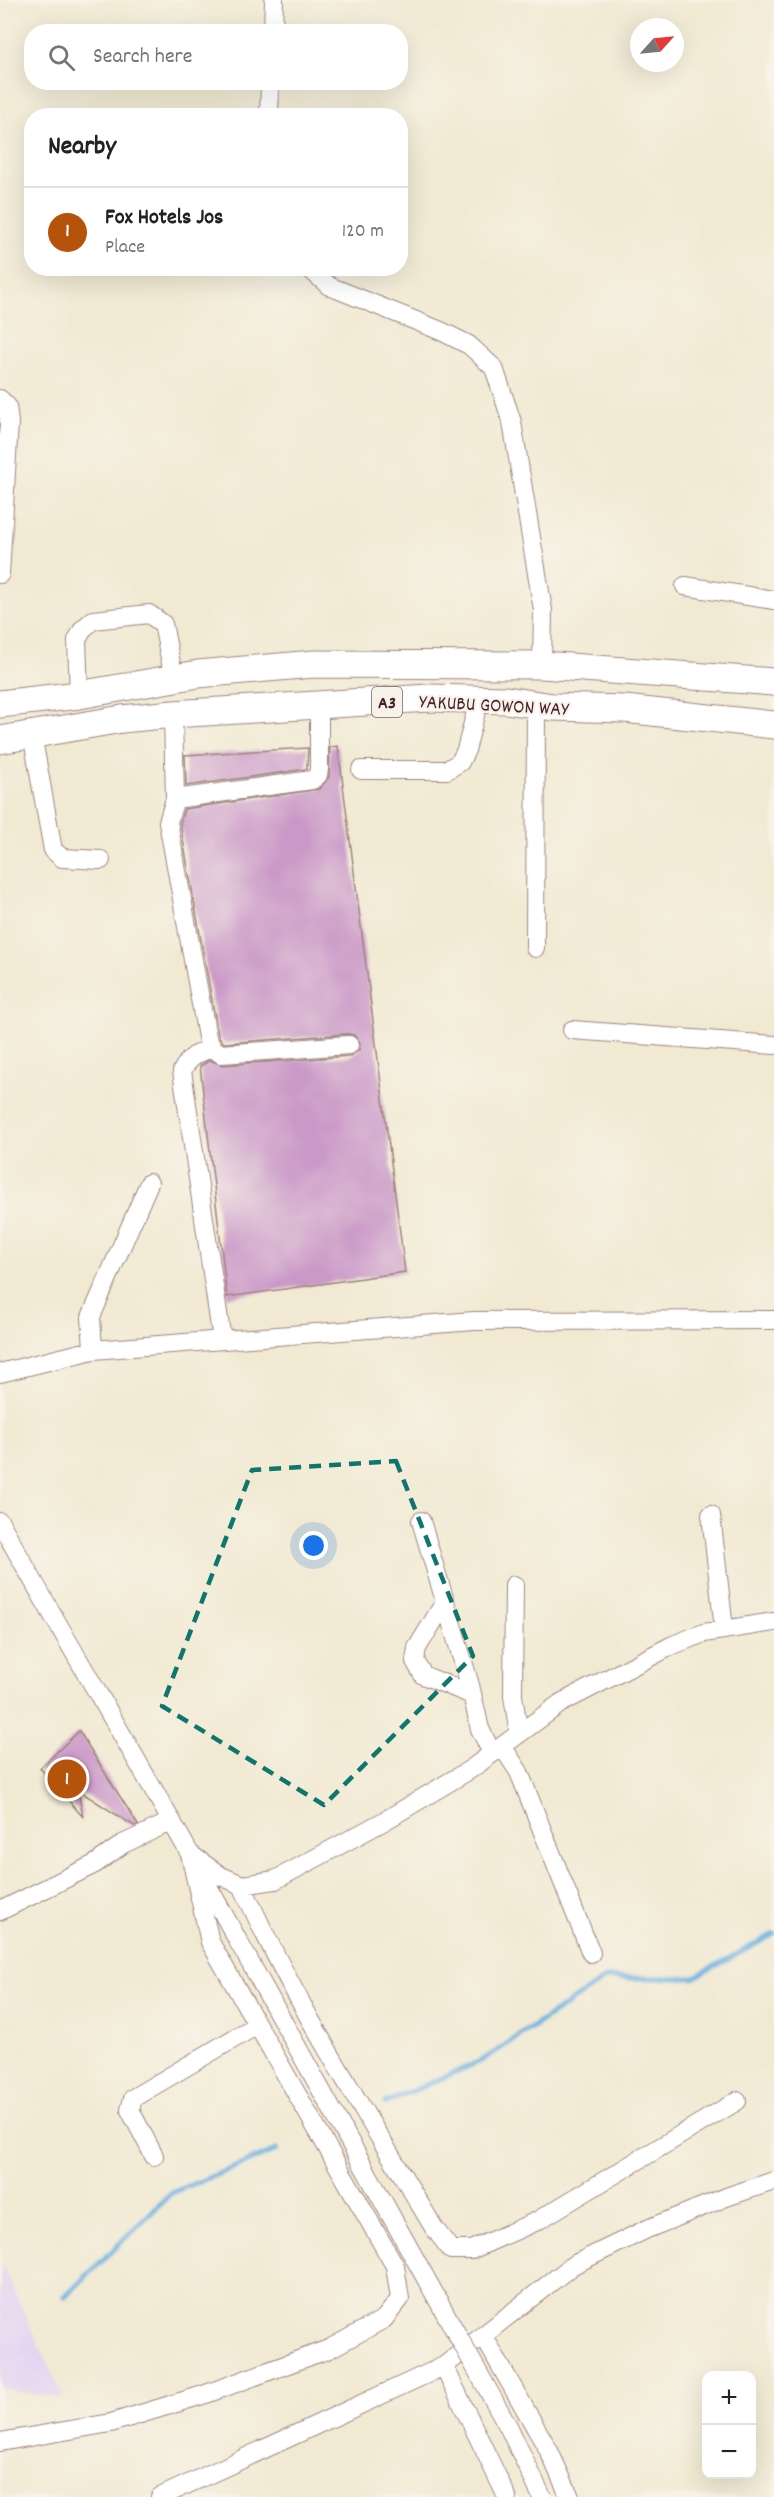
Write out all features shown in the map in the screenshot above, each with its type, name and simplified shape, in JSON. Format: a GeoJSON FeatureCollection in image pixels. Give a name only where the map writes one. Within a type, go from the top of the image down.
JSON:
{"type":"FeatureCollection","features":[{"type":"Feature","properties":{"kind":"highway","name":"YAKUBU GOWON WAY"},"geometry":{"type":"LineString","coordinates":[[0,704],[80,695],[174,678],[314,664],[542,665],[774,682]]}},
{"type":"Feature","properties":{"kind":"highway","name":"YAKUBU GOWON WAY"},"geometry":{"type":"LineString","coordinates":[[0,740],[122,719],[173,714],[429,698],[507,700],[536,705],[624,709],[774,725]]}},
{"type":"Feature","properties":{"kind":"street"},"geometry":{"type":"LineString","coordinates":[[273,24],[274,0]]}},
{"type":"Feature","properties":{"kind":"street"},"geometry":{"type":"LineString","coordinates":[[269,108],[270,90]]}},
{"type":"Feature","properties":{"kind":"street"},"geometry":{"type":"LineString","coordinates":[[318,276],[329,286],[460,340],[469,345],[494,368],[512,422],[543,610],[542,665]]}},
{"type":"Feature","properties":{"kind":"street"},"geometry":{"type":"LineString","coordinates":[[0,399],[7,406],[9,422],[0,574]]}},
{"type":"Feature","properties":{"kind":"street"},"geometry":{"type":"LineString","coordinates":[[685,586],[774,600]]}},
{"type":"Feature","properties":{"kind":"street"},"geometry":{"type":"LineString","coordinates":[[80,695],[77,640],[82,629],[93,620],[148,614],[164,624],[174,678]]}},
{"type":"Feature","properties":{"kind":"street"},"geometry":{"type":"LineString","coordinates":[[361,770],[447,770],[460,762],[466,750],[478,700]]}},
{"type":"Feature","properties":{"kind":"street"},"geometry":{"type":"LineString","coordinates":[[536,705],[536,948]]}},
{"type":"Feature","properties":{"kind":"street"},"geometry":{"type":"LineString","coordinates":[[175,799],[312,780],[318,775],[319,769],[319,706]]}},
{"type":"Feature","properties":{"kind":"street"},"geometry":{"type":"LineString","coordinates":[[173,714],[175,799],[168,822],[207,1036],[212,1048],[221,1054],[349,1045]]}},
{"type":"Feature","properties":{"kind":"street"},"geometry":{"type":"LineString","coordinates":[[32,734],[53,850],[62,858],[101,860]]}},
{"type":"Feature","properties":{"kind":"street"},"geometry":{"type":"LineString","coordinates":[[572,1030],[774,1045]]}},
{"type":"Feature","properties":{"kind":"street"},"geometry":{"type":"LineString","coordinates":[[212,1048],[197,1053],[187,1061],[182,1071],[222,1340]]}},
{"type":"Feature","properties":{"kind":"street"},"geometry":{"type":"LineString","coordinates":[[93,1350],[91,1317],[149,1183]]}},
{"type":"Feature","properties":{"kind":"street"},"geometry":{"type":"LineString","coordinates":[[0,1372],[93,1350],[474,1321],[774,1320]]}},
{"type":"Feature","properties":{"kind":"street"},"geometry":{"type":"LineString","coordinates":[[711,1515],[724,1629]]}},
{"type":"Feature","properties":{"kind":"street"},"geometry":{"type":"LineString","coordinates":[[421,1521],[480,1729],[519,1772],[591,1953]]}},
{"type":"Feature","properties":{"kind":"street"},"geometry":{"type":"LineString","coordinates":[[0,1522],[172,1821],[508,2426],[542,2497]]}},
{"type":"Feature","properties":{"kind":"street"},"geometry":{"type":"LineString","coordinates":[[514,1585],[513,1696],[519,1734]]}},
{"type":"Feature","properties":{"kind":"street"},"geometry":{"type":"LineString","coordinates":[[445,1602],[427,1628],[417,1648],[415,1661],[423,1675],[472,1695]]}},
{"type":"Feature","properties":{"kind":"street"},"geometry":{"type":"LineString","coordinates":[[190,1854],[221,1876],[242,1885],[275,1880],[386,1820],[471,1769],[561,1703],[673,1645],[704,1633],[774,1622]]}},
{"type":"Feature","properties":{"kind":"street"},"geometry":{"type":"LineString","coordinates":[[0,1911],[94,1863],[123,1844],[172,1821]]}},
{"type":"Feature","properties":{"kind":"street"},"geometry":{"type":"LineString","coordinates":[[0,2442],[111,2422],[206,2394],[329,2349],[384,2319],[400,2300],[395,2266],[210,1942],[190,1854]]}},
{"type":"Feature","properties":{"kind":"street"},"geometry":{"type":"LineString","coordinates":[[242,1885],[267,1942],[312,2022],[434,2228],[450,2250],[471,2250],[537,2221],[737,2101]]}},
{"type":"Feature","properties":{"kind":"street"},"geometry":{"type":"LineString","coordinates":[[154,2157],[130,2110],[133,2098],[257,2025]]}},
{"type":"Feature","properties":{"kind":"street"},"geometry":{"type":"LineString","coordinates":[[160,2497],[444,2366],[484,2337],[573,2265],[647,2229],[729,2196],[774,2181]]}},
{"type":"Feature","properties":{"kind":"street"},"geometry":{"type":"LineString","coordinates":[[484,2337],[549,2451],[570,2497]]}},
{"type":"Feature","properties":{"kind":"street"},"geometry":{"type":"LineString","coordinates":[[444,2366],[507,2497]]}},
{"type":"Feature","properties":{"kind":"highlighted area"},"geometry":{"type":"Polygon","coordinates":[[[396,1461],[473,1656],[324,1805],[162,1706],[252,1470],[396,1461]]]}},
{"type":"Feature","properties":{"kind":"shaded area"},"geometry":{"type":"Polygon","coordinates":[[[0,2261],[64,2399],[0,2389],[0,2261]]]}},
{"type":"Feature","properties":{"kind":"building"},"geometry":{"type":"Polygon","coordinates":[[[338,746],[405,1272],[227,1297],[200,1066],[210,1060],[222,1065],[350,1056],[359,1050],[360,1044],[354,1035],[348,1034],[224,1043],[221,1040],[218,1034],[180,823],[184,809],[319,789],[329,777],[330,747],[338,746]]]}},
{"type":"Feature","properties":{"kind":"building"},"geometry":{"type":"Polygon","coordinates":[[[308,748],[307,769],[186,786],[185,755],[308,748]]]}},
{"type":"Feature","properties":{"kind":"building"},"geometry":{"type":"Polygon","coordinates":[[[79,1731],[138,1825],[134,1826],[78,1790],[83,1817],[40,1768],[79,1731]]]}},
{"type":"Feature","properties":{"kind":"waterway"},"geometry":{"type":"LineString","coordinates":[[385,2103],[483,2060],[606,1978],[693,1978],[774,1934]]}},
{"type":"Feature","properties":{"kind":"waterway"},"geometry":{"type":"LineString","coordinates":[[65,2297],[171,2193],[277,2150]]}},
{"type":"Feature","properties":{"kind":"place","name":"Fox Hotels Jos"},"geometry":{"type":"Point","coordinates":[67,1779]}}]}
